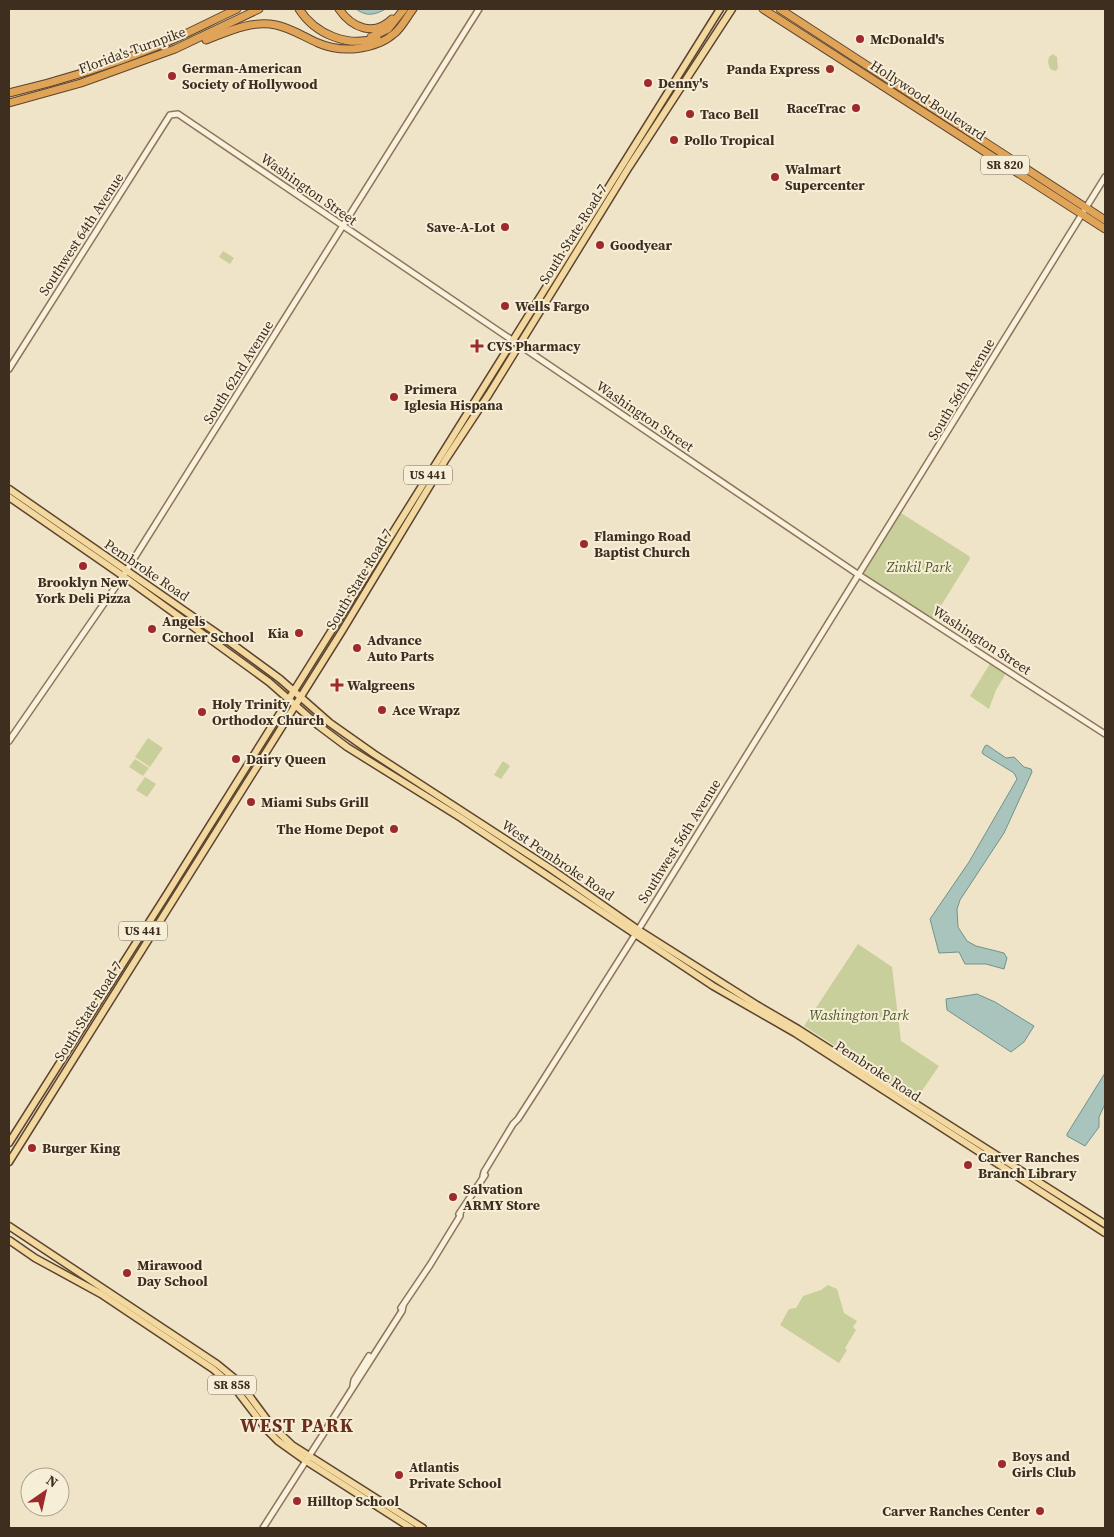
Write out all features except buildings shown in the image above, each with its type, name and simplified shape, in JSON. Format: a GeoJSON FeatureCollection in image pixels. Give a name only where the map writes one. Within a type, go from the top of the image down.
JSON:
{"type":"FeatureCollection","features":[{"type":"Feature","properties":{"kind":"highway","name":"Florida's Turnpike"},"geometry":{"type":"LineString","coordinates":[[9,93],[77,75],[160,46],[237,9]]}},
{"type":"Feature","properties":{"kind":"highway","name":"Florida's Turnpike"},"geometry":{"type":"LineString","coordinates":[[9,102],[81,83],[175,49],[259,9]]}},
{"type":"Feature","properties":{"kind":"highway"},"geometry":{"type":"LineString","coordinates":[[299,9],[307,20],[324,33],[340,39],[359,42],[372,40],[390,32],[408,9]]}},
{"type":"Feature","properties":{"kind":"highway"},"geometry":{"type":"LineString","coordinates":[[304,9],[312,20],[325,29],[338,35],[361,38],[372,37],[388,29],[404,9]]}},
{"type":"Feature","properties":{"kind":"highway"},"geometry":{"type":"LineString","coordinates":[[339,9],[351,22],[365,29],[384,26],[391,21],[399,9]]}},
{"type":"Feature","properties":{"kind":"highway"},"geometry":{"type":"LineString","coordinates":[[175,49],[190,46],[239,27],[262,24],[277,25],[330,47],[356,49],[392,36],[412,9]]}},
{"type":"Feature","properties":{"kind":"highway","name":"Hollywood Boulevard"},"geometry":{"type":"LineString","coordinates":[[762,9],[992,156],[1084,211],[1105,220]]}},
{"type":"Feature","properties":{"kind":"highway","name":"Hollywood Boulevard"},"geometry":{"type":"LineString","coordinates":[[780,9],[1024,167],[1084,211],[1105,229]]}},
{"type":"Feature","properties":{"kind":"highway"},"geometry":{"type":"LineString","coordinates":[[814,41],[821,41],[826,38]]}},
{"type":"Feature","properties":{"kind":"highway"},"geometry":{"type":"LineString","coordinates":[[827,49],[833,49],[852,60],[856,58]]}},
{"type":"Feature","properties":{"kind":"highway"},"geometry":{"type":"LineString","coordinates":[[992,156],[998,154],[1018,167],[1024,167]]}},
{"type":"Feature","properties":{"kind":"main road","name":"South State Road 7"},"geometry":{"type":"LineString","coordinates":[[9,1143],[720,9]]}},
{"type":"Feature","properties":{"kind":"main road","name":"South State Road 7"},"geometry":{"type":"LineString","coordinates":[[9,1162],[389,555],[446,459],[732,9]]}},
{"type":"Feature","properties":{"kind":"main road"},"geometry":{"type":"LineString","coordinates":[[574,256],[576,238]]}},
{"type":"Feature","properties":{"kind":"main road"},"geometry":{"type":"LineString","coordinates":[[572,245],[574,256]]}},
{"type":"Feature","properties":{"kind":"main road"},"geometry":{"type":"LineString","coordinates":[[452,451],[453,435]]}},
{"type":"Feature","properties":{"kind":"main road"},"geometry":{"type":"LineString","coordinates":[[446,445],[446,459]]}},
{"type":"Feature","properties":{"kind":"main road","name":"Pembroke Road"},"geometry":{"type":"LineString","coordinates":[[9,489],[124,574],[166,608],[269,682],[325,731],[347,747],[427,797],[462,815]]}},
{"type":"Feature","properties":{"kind":"main road"},"geometry":{"type":"LineString","coordinates":[[9,496],[33,511],[42,512]]}},
{"type":"Feature","properties":{"kind":"main road","name":"Pembroke Road"},"geometry":{"type":"LineString","coordinates":[[9,496],[124,574],[211,629],[276,675],[330,723],[462,815]]}},
{"type":"Feature","properties":{"kind":"main road"},"geometry":{"type":"LineString","coordinates":[[388,541],[386,548],[389,555]]}},
{"type":"Feature","properties":{"kind":"main road"},"geometry":{"type":"LineString","coordinates":[[382,550],[383,564]]}},
{"type":"Feature","properties":{"kind":"main road"},"geometry":{"type":"LineString","coordinates":[[166,608],[172,610],[200,630],[211,629]]}},
{"type":"Feature","properties":{"kind":"main road"},"geometry":{"type":"LineString","coordinates":[[219,827],[220,808]]}},
{"type":"Feature","properties":{"kind":"main road","name":"West Pembroke Road"},"geometry":{"type":"LineString","coordinates":[[462,815],[516,855],[636,932]]}},
{"type":"Feature","properties":{"kind":"main road","name":"West Pembroke Road"},"geometry":{"type":"LineString","coordinates":[[462,815],[495,833],[551,869],[636,932]]}},
{"type":"Feature","properties":{"kind":"main road"},"geometry":{"type":"LineString","coordinates":[[191,854],[190,863],[192,869]]}},
{"type":"Feature","properties":{"kind":"main road"},"geometry":{"type":"LineString","coordinates":[[516,855],[527,858],[543,868],[551,869]]}},
{"type":"Feature","properties":{"kind":"main road"},"geometry":{"type":"LineString","coordinates":[[183,868],[184,882]]}},
{"type":"Feature","properties":{"kind":"main road"},"geometry":{"type":"LineString","coordinates":[[549,876],[558,877],[579,889]]}},
{"type":"Feature","properties":{"kind":"main road","name":"Pembroke Road"},"geometry":{"type":"LineString","coordinates":[[636,932],[713,986],[795,1033],[842,1063],[901,1097],[909,1099],[1105,1224]]}},
{"type":"Feature","properties":{"kind":"main road","name":"Pembroke Road"},"geometry":{"type":"LineString","coordinates":[[636,932],[798,1028],[1105,1233]]}},
{"type":"Feature","properties":{"kind":"main road"},"geometry":{"type":"LineString","coordinates":[[683,966],[688,966],[704,976],[708,973]]}},
{"type":"Feature","properties":{"kind":"main road"},"geometry":{"type":"LineString","coordinates":[[713,986],[719,985],[734,994],[741,995]]}},
{"type":"Feature","properties":{"kind":"main road"},"geometry":{"type":"LineString","coordinates":[[81,1030],[79,1040],[81,1045]]}},
{"type":"Feature","properties":{"kind":"main road"},"geometry":{"type":"LineString","coordinates":[[74,1040],[76,1046],[74,1056]]}},
{"type":"Feature","properties":{"kind":"main road"},"geometry":{"type":"LineString","coordinates":[[989,1157],[1028,1179],[1033,1178]]}},
{"type":"Feature","properties":{"kind":"main road"},"geometry":{"type":"LineString","coordinates":[[1037,1188],[1043,1188],[1080,1208]]}},
{"type":"Feature","properties":{"kind":"main road","name":"SR 858"},"geometry":{"type":"LineString","coordinates":[[9,1226],[218,1364],[234,1377],[282,1436],[308,1459],[410,1528]]}},
{"type":"Feature","properties":{"kind":"main road","name":"SR 858"},"geometry":{"type":"LineString","coordinates":[[9,1240],[35,1258],[102,1294],[225,1378],[278,1441],[423,1528]]}},
{"type":"Feature","properties":{"kind":"main road"},"geometry":{"type":"LineString","coordinates":[[59,1270],[68,1270],[108,1291]]}},
{"type":"Feature","properties":{"kind":"main road"},"geometry":{"type":"LineString","coordinates":[[195,1356],[207,1361],[228,1377],[234,1377]]}},
{"type":"Feature","properties":{"kind":"main road"},"geometry":{"type":"LineString","coordinates":[[242,1397],[254,1402]]}},
{"type":"Feature","properties":{"kind":"street","name":"South 62nd Avenue"},"geometry":{"type":"LineString","coordinates":[[9,742],[124,574],[479,9]]}},
{"type":"Feature","properties":{"kind":"street","name":"Washington Street"},"geometry":{"type":"LineString","coordinates":[[174,114],[178,114],[210,135],[859,575],[1105,734]]}},
{"type":"Feature","properties":{"kind":"street","name":"Southwest 64th Avenue"},"geometry":{"type":"LineString","coordinates":[[9,369],[170,115],[174,114]]}},
{"type":"Feature","properties":{"kind":"street","name":"South 56th Avenue"},"geometry":{"type":"LineString","coordinates":[[859,575],[1105,177]]}},
{"type":"Feature","properties":{"kind":"street","name":"Southwest 56th Avenue"},"geometry":{"type":"LineString","coordinates":[[263,1528],[402,1311],[403,1306],[445,1242],[513,1124],[518,1119],[636,932],[859,575]]}},
{"type":"Feature","properties":{"kind":"green space"},"geometry":{"type":"Polygon","coordinates":[[[1053,54],[1057,57],[1058,69],[1055,71],[1050,69],[1048,62],[1049,57],[1053,54]]]}},
{"type":"Feature","properties":{"kind":"green space"},"geometry":{"type":"Polygon","coordinates":[[[223,251],[234,258],[230,264],[219,257],[223,251]]]}},
{"type":"Feature","properties":{"kind":"green space","name":"Zinkil Park"},"geometry":{"type":"Polygon","coordinates":[[[901,513],[969,556],[970,559],[934,617],[930,619],[865,576],[864,573],[898,514],[901,513]]]}},
{"type":"Feature","properties":{"kind":"green space"},"geometry":{"type":"Polygon","coordinates":[[[991,662],[1003,670],[1005,675],[996,690],[989,709],[970,696],[991,662]]]}},
{"type":"Feature","properties":{"kind":"green space"},"geometry":{"type":"Polygon","coordinates":[[[148,738],[163,748],[150,767],[135,757],[148,738]]]}},
{"type":"Feature","properties":{"kind":"green space"},"geometry":{"type":"Polygon","coordinates":[[[135,759],[149,768],[143,776],[129,767],[135,759]]]}},
{"type":"Feature","properties":{"kind":"green space"},"geometry":{"type":"Polygon","coordinates":[[[503,761],[510,766],[501,779],[494,775],[503,761]]]}},
{"type":"Feature","properties":{"kind":"green space"},"geometry":{"type":"Polygon","coordinates":[[[145,777],[156,784],[147,797],[136,790],[145,777]]]}},
{"type":"Feature","properties":{"kind":"green space","name":"Washington Park"},"geometry":{"type":"Polygon","coordinates":[[[858,944],[892,967],[901,1041],[939,1066],[917,1098],[804,1026],[858,944]]]}},
{"type":"Feature","properties":{"kind":"green space"},"geometry":{"type":"Polygon","coordinates":[[[828,1285],[837,1289],[844,1313],[857,1321],[853,1327],[856,1330],[845,1348],[847,1350],[839,1363],[780,1325],[789,1309],[796,1308],[803,1296],[821,1290],[828,1285]]]}},
{"type":"Feature","properties":{"kind":"water"},"geometry":{"type":"Polygon","coordinates":[[[356,9],[386,9],[371,14],[356,9]]]}},
{"type":"Feature","properties":{"kind":"water"},"geometry":{"type":"Polygon","coordinates":[[[987,745],[1006,758],[1014,757],[1024,767],[1031,769],[1032,772],[1004,833],[960,900],[957,909],[958,927],[967,941],[976,946],[1004,953],[1007,958],[1004,969],[986,964],[965,964],[959,952],[939,953],[930,919],[969,862],[1017,779],[1014,773],[983,754],[982,752],[987,745]]]}},
{"type":"Feature","properties":{"kind":"water"},"geometry":{"type":"Polygon","coordinates":[[[977,994],[995,1002],[1034,1026],[1024,1042],[1011,1052],[947,1010],[946,999],[977,994]]]}},
{"type":"Feature","properties":{"kind":"water"},"geometry":{"type":"Polygon","coordinates":[[[1105,1073],[1105,1104],[1099,1117],[1099,1127],[1085,1146],[1067,1136],[1067,1134],[1105,1073]]]}},
{"type":"Feature","properties":{"kind":"place","name":"McDonald's"},"geometry":{"type":"Point","coordinates":[860,39]}},
{"type":"Feature","properties":{"kind":"place","name":"Panda Express"},"geometry":{"type":"Point","coordinates":[830,69]}},
{"type":"Feature","properties":{"kind":"place","name":"German-American Society of Hollywood"},"geometry":{"type":"Point","coordinates":[172,76]}},
{"type":"Feature","properties":{"kind":"place","name":"Denny's"},"geometry":{"type":"Point","coordinates":[648,83]}},
{"type":"Feature","properties":{"kind":"place","name":"RaceTrac"},"geometry":{"type":"Point","coordinates":[856,108]}},
{"type":"Feature","properties":{"kind":"place","name":"Taco Bell"},"geometry":{"type":"Point","coordinates":[690,114]}},
{"type":"Feature","properties":{"kind":"place","name":"Pollo Tropical"},"geometry":{"type":"Point","coordinates":[674,140]}},
{"type":"Feature","properties":{"kind":"place","name":"Walmart Supercenter"},"geometry":{"type":"Point","coordinates":[775,177]}},
{"type":"Feature","properties":{"kind":"place","name":"Save-A-Lot"},"geometry":{"type":"Point","coordinates":[505,227]}},
{"type":"Feature","properties":{"kind":"place","name":"Goodyear"},"geometry":{"type":"Point","coordinates":[600,245]}},
{"type":"Feature","properties":{"kind":"place","name":"Wells Fargo"},"geometry":{"type":"Point","coordinates":[505,306]}},
{"type":"Feature","properties":{"kind":"place","name":"CVS Pharmacy"},"geometry":{"type":"Point","coordinates":[477,346]}},
{"type":"Feature","properties":{"kind":"place","name":"Primera Iglesia Hispana"},"geometry":{"type":"Point","coordinates":[394,397]}},
{"type":"Feature","properties":{"kind":"place","name":"Flamingo Road Baptist Church"},"geometry":{"type":"Point","coordinates":[584,544]}},
{"type":"Feature","properties":{"kind":"place","name":"Brooklyn New York Deli Pizza"},"geometry":{"type":"Point","coordinates":[83,566]}},
{"type":"Feature","properties":{"kind":"place","name":"Angels Corner School"},"geometry":{"type":"Point","coordinates":[152,629]}},
{"type":"Feature","properties":{"kind":"place","name":"Kia"},"geometry":{"type":"Point","coordinates":[299,633]}},
{"type":"Feature","properties":{"kind":"place","name":"Advance Auto Parts"},"geometry":{"type":"Point","coordinates":[357,648]}},
{"type":"Feature","properties":{"kind":"place","name":"Walgreens"},"geometry":{"type":"Point","coordinates":[337,685]}},
{"type":"Feature","properties":{"kind":"place","name":"Ace Wrapz"},"geometry":{"type":"Point","coordinates":[382,710]}},
{"type":"Feature","properties":{"kind":"place","name":"Holy Trinity Orthodox Church"},"geometry":{"type":"Point","coordinates":[202,712]}},
{"type":"Feature","properties":{"kind":"place","name":"Dairy Queen"},"geometry":{"type":"Point","coordinates":[236,759]}},
{"type":"Feature","properties":{"kind":"place","name":"Miami Subs Grill"},"geometry":{"type":"Point","coordinates":[251,802]}},
{"type":"Feature","properties":{"kind":"place","name":"The Home Depot"},"geometry":{"type":"Point","coordinates":[394,829]}},
{"type":"Feature","properties":{"kind":"place","name":"Burger King"},"geometry":{"type":"Point","coordinates":[32,1148]}},
{"type":"Feature","properties":{"kind":"place","name":"Carver Ranches Branch Library"},"geometry":{"type":"Point","coordinates":[968,1165]}},
{"type":"Feature","properties":{"kind":"place","name":"Salvation ARMY Store"},"geometry":{"type":"Point","coordinates":[453,1197]}},
{"type":"Feature","properties":{"kind":"place","name":"Mirawood Day School"},"geometry":{"type":"Point","coordinates":[127,1273]}},
{"type":"Feature","properties":{"kind":"place","name":"Boys and Girls Club"},"geometry":{"type":"Point","coordinates":[1002,1464]}},
{"type":"Feature","properties":{"kind":"place","name":"Atlantis Private School"},"geometry":{"type":"Point","coordinates":[399,1475]}},
{"type":"Feature","properties":{"kind":"place","name":"Hilltop School"},"geometry":{"type":"Point","coordinates":[297,1501]}},
{"type":"Feature","properties":{"kind":"place","name":"Carver Ranches Center"},"geometry":{"type":"Point","coordinates":[1040,1511]}},
{"type":"Feature","properties":{"kind":"district","name":"WEST PARK"},"geometry":{"type":"Point","coordinates":[297,1425]}}]}
